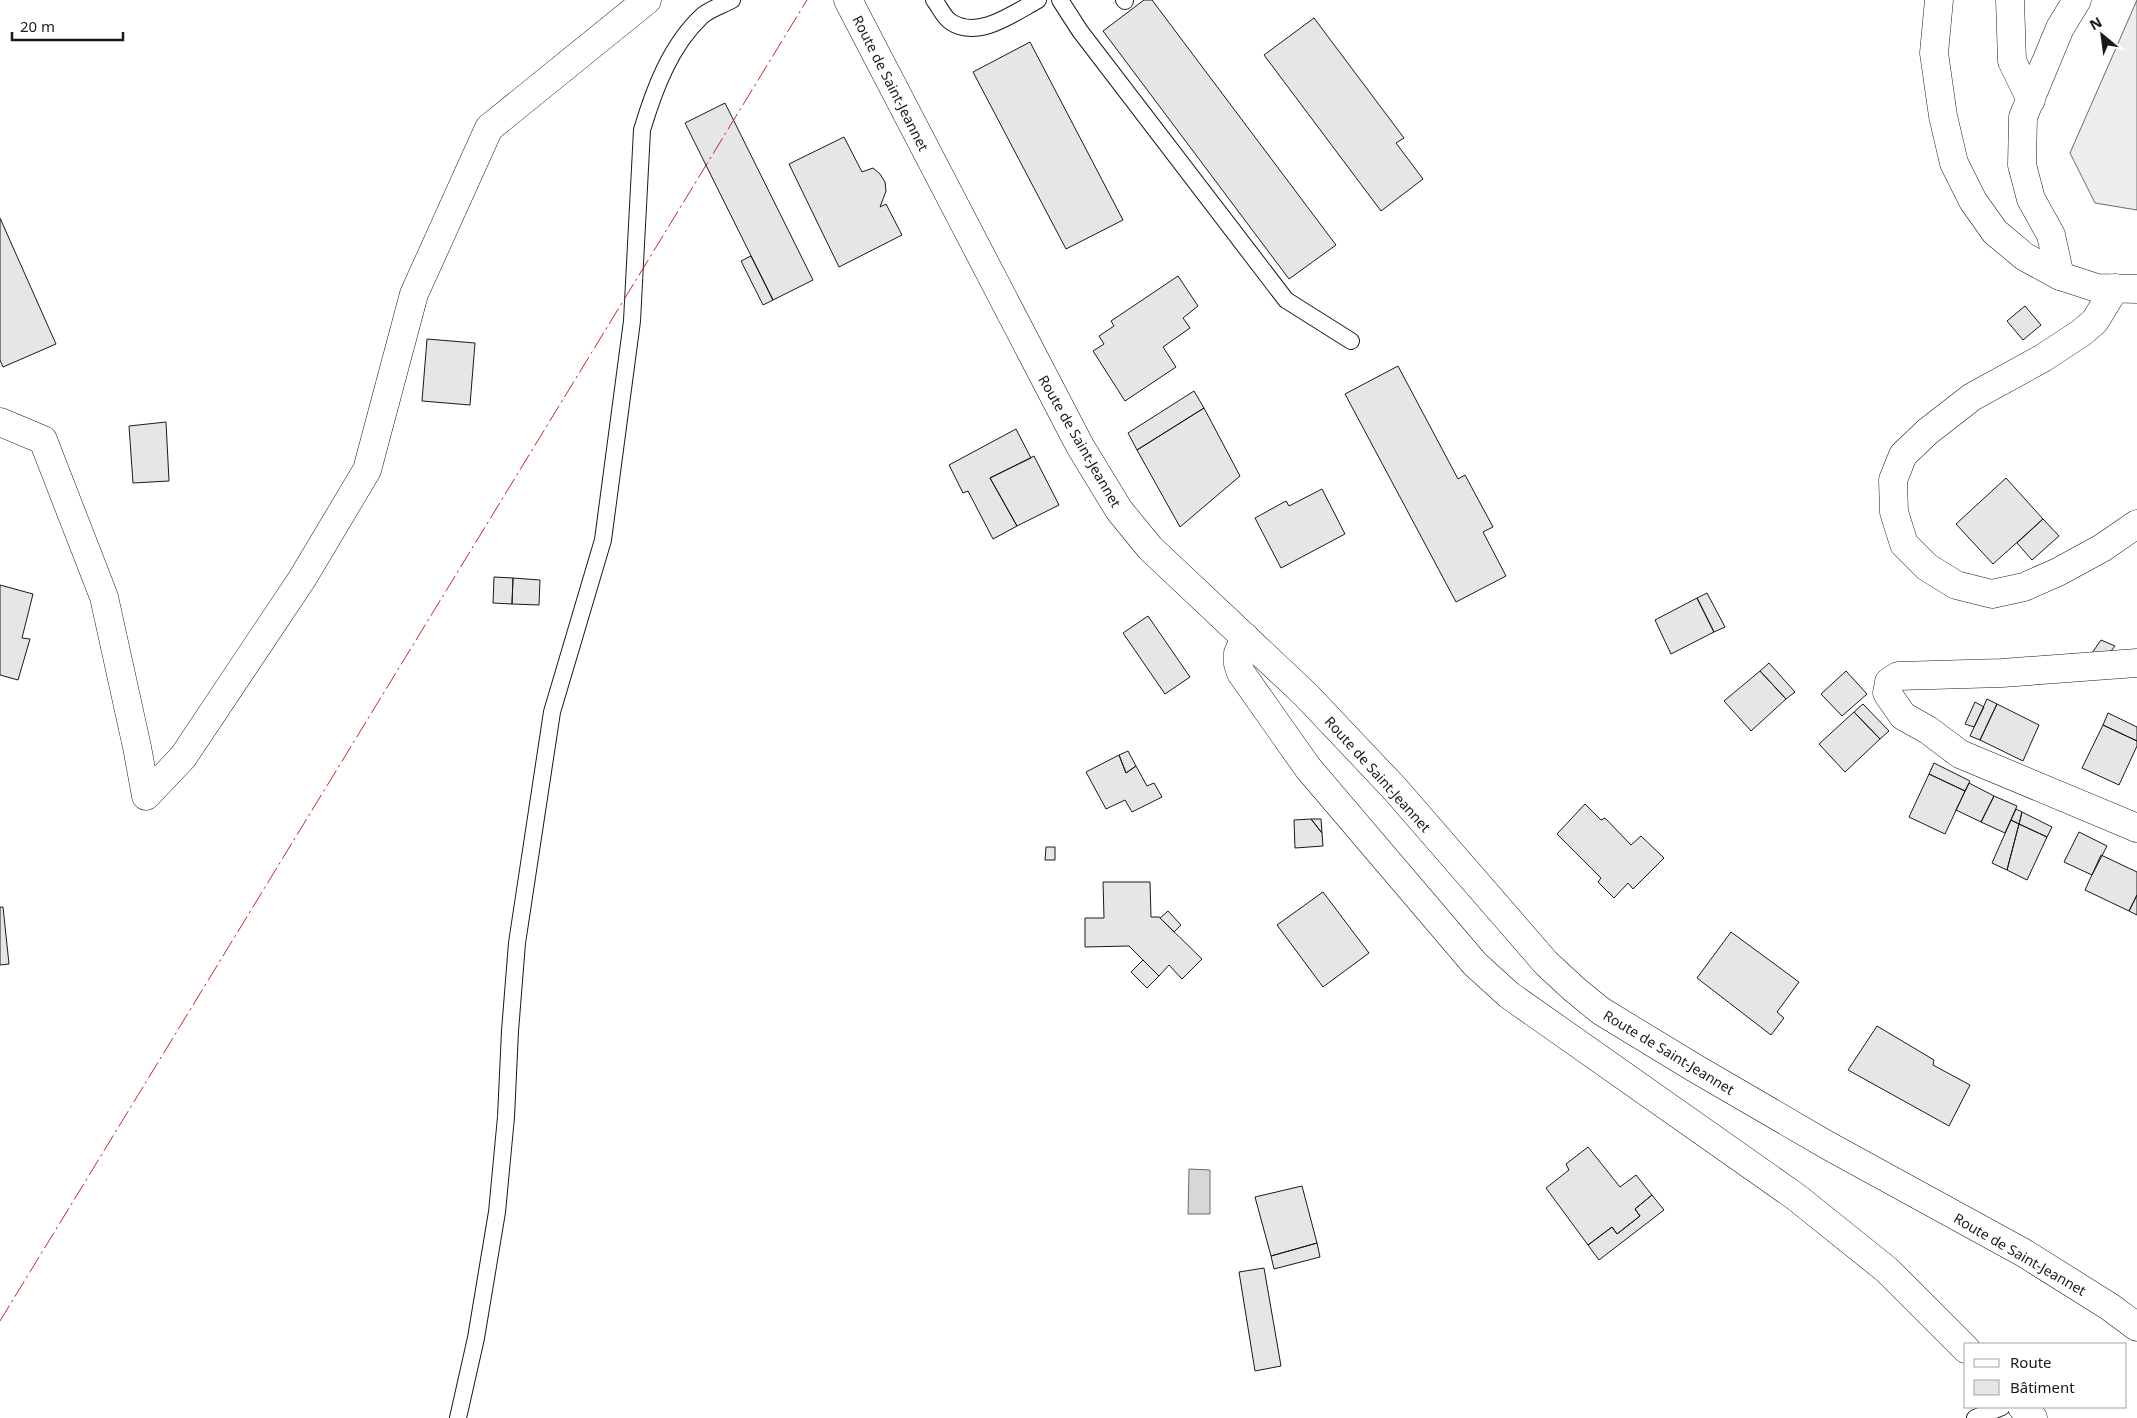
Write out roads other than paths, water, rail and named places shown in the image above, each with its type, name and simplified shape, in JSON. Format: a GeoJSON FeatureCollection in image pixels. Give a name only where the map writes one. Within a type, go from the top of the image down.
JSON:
{"type":"FeatureCollection","features":[{"type":"Feature","properties":{"kind":"street"},"geometry":{"type":"LineString","coordinates":[[0,422],[43,440],[104,597],[146,796],[183,757],[302,579],[367,470],[414,294],[490,128],[647,0]]}},
{"type":"Feature","properties":{"kind":"street","name":"Route de Saint-Jeannet"},"geometry":{"type":"LineString","coordinates":[[848,0],[1023,339],[1080,446],[1109,495],[1150,548],[1306,695],[1395,789],[1546,963],[1601,1011],[1827,1145],[2024,1253],[2137,1326]]}},
{"type":"Feature","properties":{"kind":"street"},"geometry":{"type":"LineString","coordinates":[[1939,0],[1934,53],[1943,116],[1954,163],[1973,201],[1995,232],[2025,257],[2060,276],[2097,288],[2126,289]]}},
{"type":"Feature","properties":{"kind":"street"},"geometry":{"type":"LineString","coordinates":[[2010,0],[2012,61],[2031,100]]}},
{"type":"Feature","properties":{"kind":"street"},"geometry":{"type":"LineString","coordinates":[[2060,276],[2051,235],[2031,199],[2022,166],[2023,117],[2060,28],[2077,0]]}},
{"type":"Feature","properties":{"kind":"street"},"geometry":{"type":"LineString","coordinates":[[2126,289],[2081,333],[2043,358],[1972,397],[1927,432],[1903,455],[1892,480],[1894,512],[1904,544],[1927,567],[1956,585],[1992,594],[2024,587],[2058,572],[2102,548],[2137,524]]}},
{"type":"Feature","properties":{"kind":"street"},"geometry":{"type":"LineString","coordinates":[[1245,637],[1238,653],[1238,664],[1246,682],[1308,768],[1475,964],[1509,995],[1796,1197],[1887,1270],[1964,1348]]}},
{"type":"Feature","properties":{"kind":"street"},"geometry":{"type":"LineString","coordinates":[[2137,663],[2002,673],[1898,676],[1889,682],[1887,693],[1903,716],[1928,730],[1960,754],[2137,828]]}},
{"type":"Feature","properties":{"kind":"street"},"geometry":{"type":"LineString","coordinates":[[2023,1408],[2033,1418]]}},
{"type":"Feature","properties":{"kind":"lane"},"geometry":{"type":"LineString","coordinates":[[458,1418],[476,1338],[497,1212],[506,1117],[517,943],[552,712],[604,540],[632,321],[642,130],[650,102],[661,77],[683,38],[703,15],[732,0]]}},
{"type":"Feature","properties":{"kind":"lane"},"geometry":{"type":"LineString","coordinates":[[934,0],[950,22],[971,29],[1002,20],[1038,0]]}},
{"type":"Feature","properties":{"kind":"lane"},"geometry":{"type":"LineString","coordinates":[[1060,0],[1080,31],[1286,300],[1351,341]]}},
{"type":"Feature","properties":{"kind":"lane"},"geometry":{"type":"LineString","coordinates":[[1976,1418],[2000,1408]]}}]}
